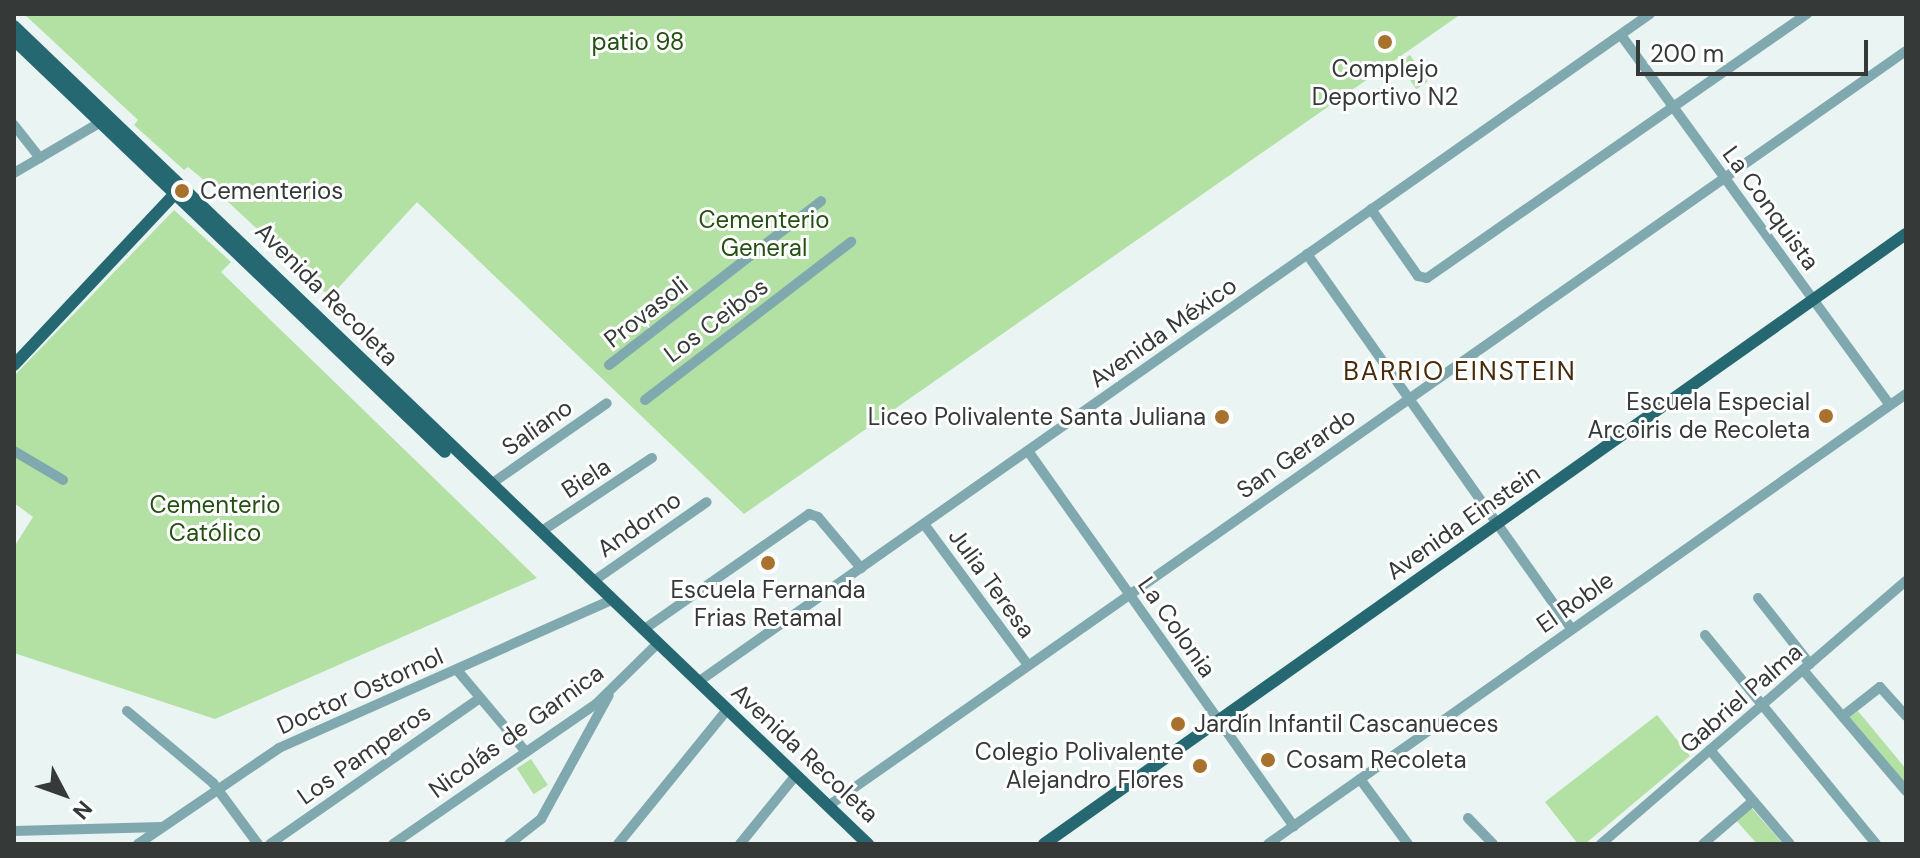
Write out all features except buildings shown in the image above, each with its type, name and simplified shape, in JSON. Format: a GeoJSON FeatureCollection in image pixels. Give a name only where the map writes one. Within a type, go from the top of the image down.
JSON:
{"type":"FeatureCollection","features":[{"type":"Feature","properties":{"kind":"main road","name":"Avenida Recoleta"},"geometry":{"type":"LineString","coordinates":[[14,26],[478,482],[643,630],[868,844]]}},
{"type":"Feature","properties":{"kind":"main road","name":"Avenida Recoleta"},"geometry":{"type":"LineString","coordinates":[[14,40],[101,122],[179,189],[595,580],[608,598]]}},
{"type":"Feature","properties":{"kind":"main road"},"geometry":{"type":"LineString","coordinates":[[14,365],[179,189]]}},
{"type":"Feature","properties":{"kind":"main road","name":"Avenida Einstein"},"geometry":{"type":"LineString","coordinates":[[1044,844],[1906,234]]}},
{"type":"Feature","properties":{"kind":"street","name":"Avenida México"},"geometry":{"type":"LineString","coordinates":[[698,682],[1650,14]]}},
{"type":"Feature","properties":{"kind":"street"},"geometry":{"type":"LineString","coordinates":[[1371,209],[1418,276],[1427,278],[1807,14]]}},
{"type":"Feature","properties":{"kind":"street","name":"La Conquista"},"geometry":{"type":"LineString","coordinates":[[1621,35],[1890,405]]}},
{"type":"Feature","properties":{"kind":"street","name":"San Gerardo"},"geometry":{"type":"LineString","coordinates":[[828,806],[1906,51]]}},
{"type":"Feature","properties":{"kind":"street"},"geometry":{"type":"LineString","coordinates":[[14,173],[101,122]]}},
{"type":"Feature","properties":{"kind":"street"},"geometry":{"type":"LineString","coordinates":[[14,125],[40,158]]}},
{"type":"Feature","properties":{"kind":"street","name":"Provasoli"},"geometry":{"type":"LineString","coordinates":[[609,365],[821,201]]}},
{"type":"Feature","properties":{"kind":"street","name":"Los Ceibos"},"geometry":{"type":"LineString","coordinates":[[645,400],[851,242]]}},
{"type":"Feature","properties":{"kind":"street"},"geometry":{"type":"LineString","coordinates":[[1307,254],[1572,629]]}},
{"type":"Feature","properties":{"kind":"street","name":"El Roble"},"geometry":{"type":"LineString","coordinates":[[1268,844],[1906,394]]}},
{"type":"Feature","properties":{"kind":"street","name":"Saliano"},"geometry":{"type":"LineString","coordinates":[[491,484],[607,403]]}},
{"type":"Feature","properties":{"kind":"street"},"geometry":{"type":"LineString","coordinates":[[14,451],[63,480]]}},
{"type":"Feature","properties":{"kind":"street","name":"La Colonia"},"geometry":{"type":"LineString","coordinates":[[1028,451],[1294,826]]}},
{"type":"Feature","properties":{"kind":"street","name":"Biela"},"geometry":{"type":"LineString","coordinates":[[542,531],[652,458]]}},
{"type":"Feature","properties":{"kind":"street","name":"Andorno"},"geometry":{"type":"LineString","coordinates":[[595,580],[707,502]]}},
{"type":"Feature","properties":{"kind":"street"},"geometry":{"type":"LineString","coordinates":[[643,630],[809,514],[818,517],[861,568]]}},
{"type":"Feature","properties":{"kind":"street","name":"Julia Teresa"},"geometry":{"type":"LineString","coordinates":[[924,524],[1028,665]]}},
{"type":"Feature","properties":{"kind":"street","name":"Gabriel Palma"},"geometry":{"type":"LineString","coordinates":[[1601,844],[1906,581]]}},
{"type":"Feature","properties":{"kind":"street","name":"Doctor Ostornol"},"geometry":{"type":"LineString","coordinates":[[138,844],[279,748],[457,670],[608,598]]}},
{"type":"Feature","properties":{"kind":"street"},"geometry":{"type":"LineString","coordinates":[[1758,598],[1843,716],[1906,791]]}},
{"type":"Feature","properties":{"kind":"street"},"geometry":{"type":"LineString","coordinates":[[1705,635],[1876,844]]}},
{"type":"Feature","properties":{"kind":"street","name":"Nicolás de Garnica"},"geometry":{"type":"LineString","coordinates":[[393,844],[582,714],[612,690],[657,644]]}},
{"type":"Feature","properties":{"kind":"street"},"geometry":{"type":"LineString","coordinates":[[457,670],[526,752]]}},
{"type":"Feature","properties":{"kind":"street"},"geometry":{"type":"LineString","coordinates":[[1843,716],[1880,687],[1906,716]]}},
{"type":"Feature","properties":{"kind":"street"},"geometry":{"type":"LineString","coordinates":[[509,844],[541,819],[612,690]]}},
{"type":"Feature","properties":{"kind":"street","name":"Los Pamperos"},"geometry":{"type":"LineString","coordinates":[[270,844],[480,698]]}},
{"type":"Feature","properties":{"kind":"street"},"geometry":{"type":"LineString","coordinates":[[618,844],[727,710]]}},
{"type":"Feature","properties":{"kind":"street"},"geometry":{"type":"LineString","coordinates":[[127,711],[218,788],[258,844]]}},
{"type":"Feature","properties":{"kind":"street"},"geometry":{"type":"LineString","coordinates":[[582,714],[593,724]]}},
{"type":"Feature","properties":{"kind":"street"},"geometry":{"type":"LineString","coordinates":[[1710,750],[1790,844]]}},
{"type":"Feature","properties":{"kind":"street"},"geometry":{"type":"LineString","coordinates":[[740,844],[796,775]]}},
{"type":"Feature","properties":{"kind":"street"},"geometry":{"type":"LineString","coordinates":[[1360,779],[1408,844]]}},
{"type":"Feature","properties":{"kind":"street"},"geometry":{"type":"LineString","coordinates":[[1703,844],[1753,801]]}},
{"type":"Feature","properties":{"kind":"street"},"geometry":{"type":"LineString","coordinates":[[1468,818],[1493,844]]}},
{"type":"Feature","properties":{"kind":"street"},"geometry":{"type":"LineString","coordinates":[[14,831],[163,827]]}},
{"type":"Feature","properties":{"kind":"green space","name":"Cementerio General"},"geometry":{"type":"Polygon","coordinates":[[[24,14],[1461,14],[744,514],[417,202],[330,297],[210,185],[188,167],[184,170],[134,125],[138,120],[24,14]]]}},
{"type":"Feature","properties":{"kind":"green space"},"geometry":{"type":"Polygon","coordinates":[[[1410,55],[1428,82],[1416,89],[1398,63],[1410,55]]]}},
{"type":"Feature","properties":{"kind":"green space","name":"Cementerio Católico"},"geometry":{"type":"Polygon","coordinates":[[[174,210],[231,262],[221,272],[537,578],[215,719],[14,653],[14,547],[33,517],[14,503],[14,376],[174,210]]]}},
{"type":"Feature","properties":{"kind":"green space"},"geometry":{"type":"Polygon","coordinates":[[[1858,711],[1906,769],[1906,785],[1849,718],[1858,711]]]}},
{"type":"Feature","properties":{"kind":"green space"},"geometry":{"type":"Polygon","coordinates":[[[1657,715],[1690,756],[1585,844],[1578,844],[1545,802],[1657,715]]]}},
{"type":"Feature","properties":{"kind":"green space"},"geometry":{"type":"Polygon","coordinates":[[[531,759],[548,785],[534,794],[517,768],[531,759]]]}},
{"type":"Feature","properties":{"kind":"green space"},"geometry":{"type":"Polygon","coordinates":[[[1750,806],[1783,844],[1757,844],[1735,819],[1750,806]]]}},
{"type":"Feature","properties":{"kind":"place","name":"Complejo Deportivo N2"},"geometry":{"type":"Point","coordinates":[1385,42]}},
{"type":"Feature","properties":{"kind":"place","name":"Cementerios"},"geometry":{"type":"Point","coordinates":[182,191]}},
{"type":"Feature","properties":{"kind":"place","name":"Escuela Especial Arcoiris de Recoleta"},"geometry":{"type":"Point","coordinates":[1826,416]}},
{"type":"Feature","properties":{"kind":"place","name":"Liceo Polivalente Santa Juliana"},"geometry":{"type":"Point","coordinates":[1222,417]}},
{"type":"Feature","properties":{"kind":"place","name":"Escuela Fernanda Frias Retamal"},"geometry":{"type":"Point","coordinates":[768,563]}},
{"type":"Feature","properties":{"kind":"place","name":"Jardín Infantil Cascanueces"},"geometry":{"type":"Point","coordinates":[1178,724]}},
{"type":"Feature","properties":{"kind":"place","name":"Cosam Recoleta"},"geometry":{"type":"Point","coordinates":[1268,760]}},
{"type":"Feature","properties":{"kind":"place","name":"Colegio Polivalente Alejandro Flores"},"geometry":{"type":"Point","coordinates":[1200,766]}},
{"type":"Feature","properties":{"kind":"district","name":"BARRIO EINSTEIN"},"geometry":{"type":"Point","coordinates":[1460,372]}},
{"type":"Feature","properties":{"kind":"park label","name":"patio 98"},"geometry":{"type":"Point","coordinates":[638,42]}}]}
